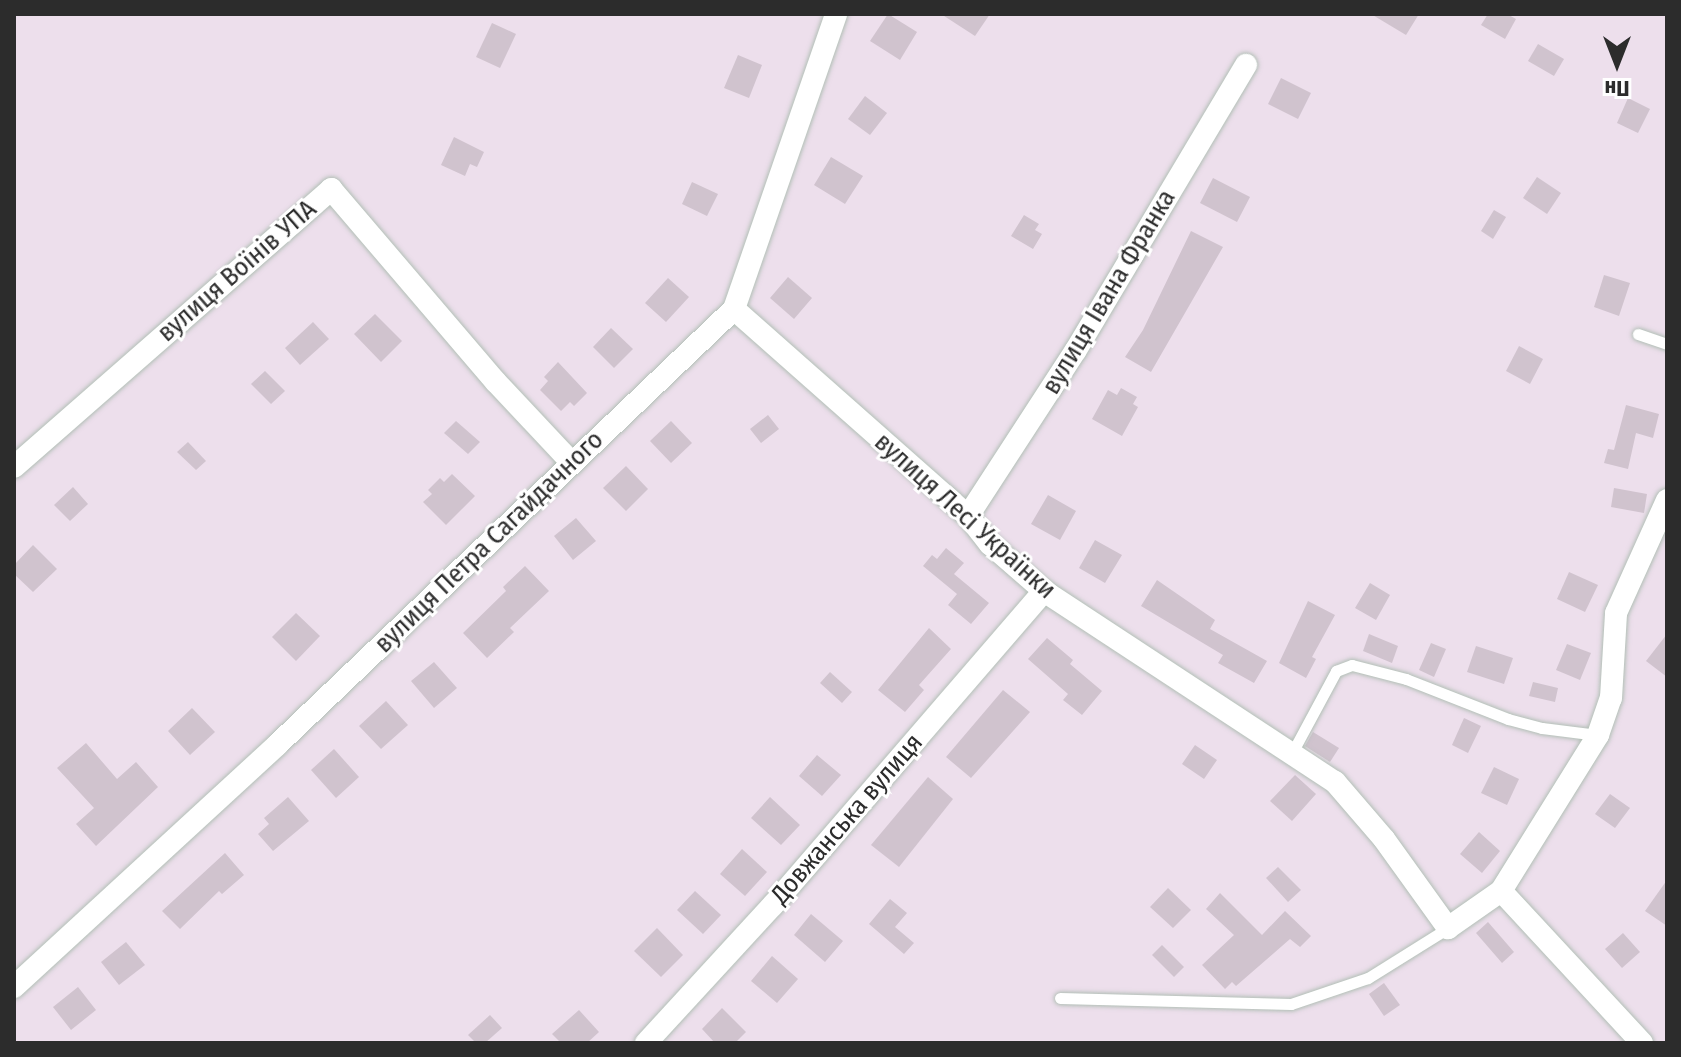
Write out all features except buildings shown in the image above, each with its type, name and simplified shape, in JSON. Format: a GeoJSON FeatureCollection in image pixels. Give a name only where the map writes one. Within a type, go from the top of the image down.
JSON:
{"type":"FeatureCollection","features":[{"type":"Feature","properties":{"kind":"street","name":"вулиця Петра Сагайдачного"},"geometry":{"type":"LineString","coordinates":[[14,987],[277,745],[734,309],[836,14]]}},
{"type":"Feature","properties":{"kind":"street","name":"вулиця Івана Франка"},"geometry":{"type":"LineString","coordinates":[[968,516],[1076,350],[1246,65]]}},
{"type":"Feature","properties":{"kind":"street","name":"вулиця Воїнів УПА"},"geometry":{"type":"LineString","coordinates":[[14,467],[331,189],[496,382],[572,463]]}},
{"type":"Feature","properties":{"kind":"street","name":"вулиця Лесі Українки"},"geometry":{"type":"LineString","coordinates":[[734,309],[968,516],[990,544],[1044,591],[1185,686],[1293,751],[1335,782],[1448,928]]}},
{"type":"Feature","properties":{"kind":"street"},"geometry":{"type":"LineString","coordinates":[[1448,928],[1501,891],[1598,735],[1611,698],[1616,613],[1667,500]]}},
{"type":"Feature","properties":{"kind":"street","name":"Довжанська вулиця"},"geometry":{"type":"LineString","coordinates":[[646,1043],[773,905],[1044,591]]}},
{"type":"Feature","properties":{"kind":"street"},"geometry":{"type":"LineString","coordinates":[[1501,891],[1642,1043]]}},
{"type":"Feature","properties":{"kind":"lane"},"geometry":{"type":"LineString","coordinates":[[1638,334],[1667,344]]}},
{"type":"Feature","properties":{"kind":"lane"},"geometry":{"type":"LineString","coordinates":[[1293,751],[1336,671],[1352,665],[1406,679],[1508,719],[1542,728],[1598,735]]}},
{"type":"Feature","properties":{"kind":"lane"},"geometry":{"type":"LineString","coordinates":[[1060,998],[1291,1004],[1368,978],[1448,928]]}}]}
